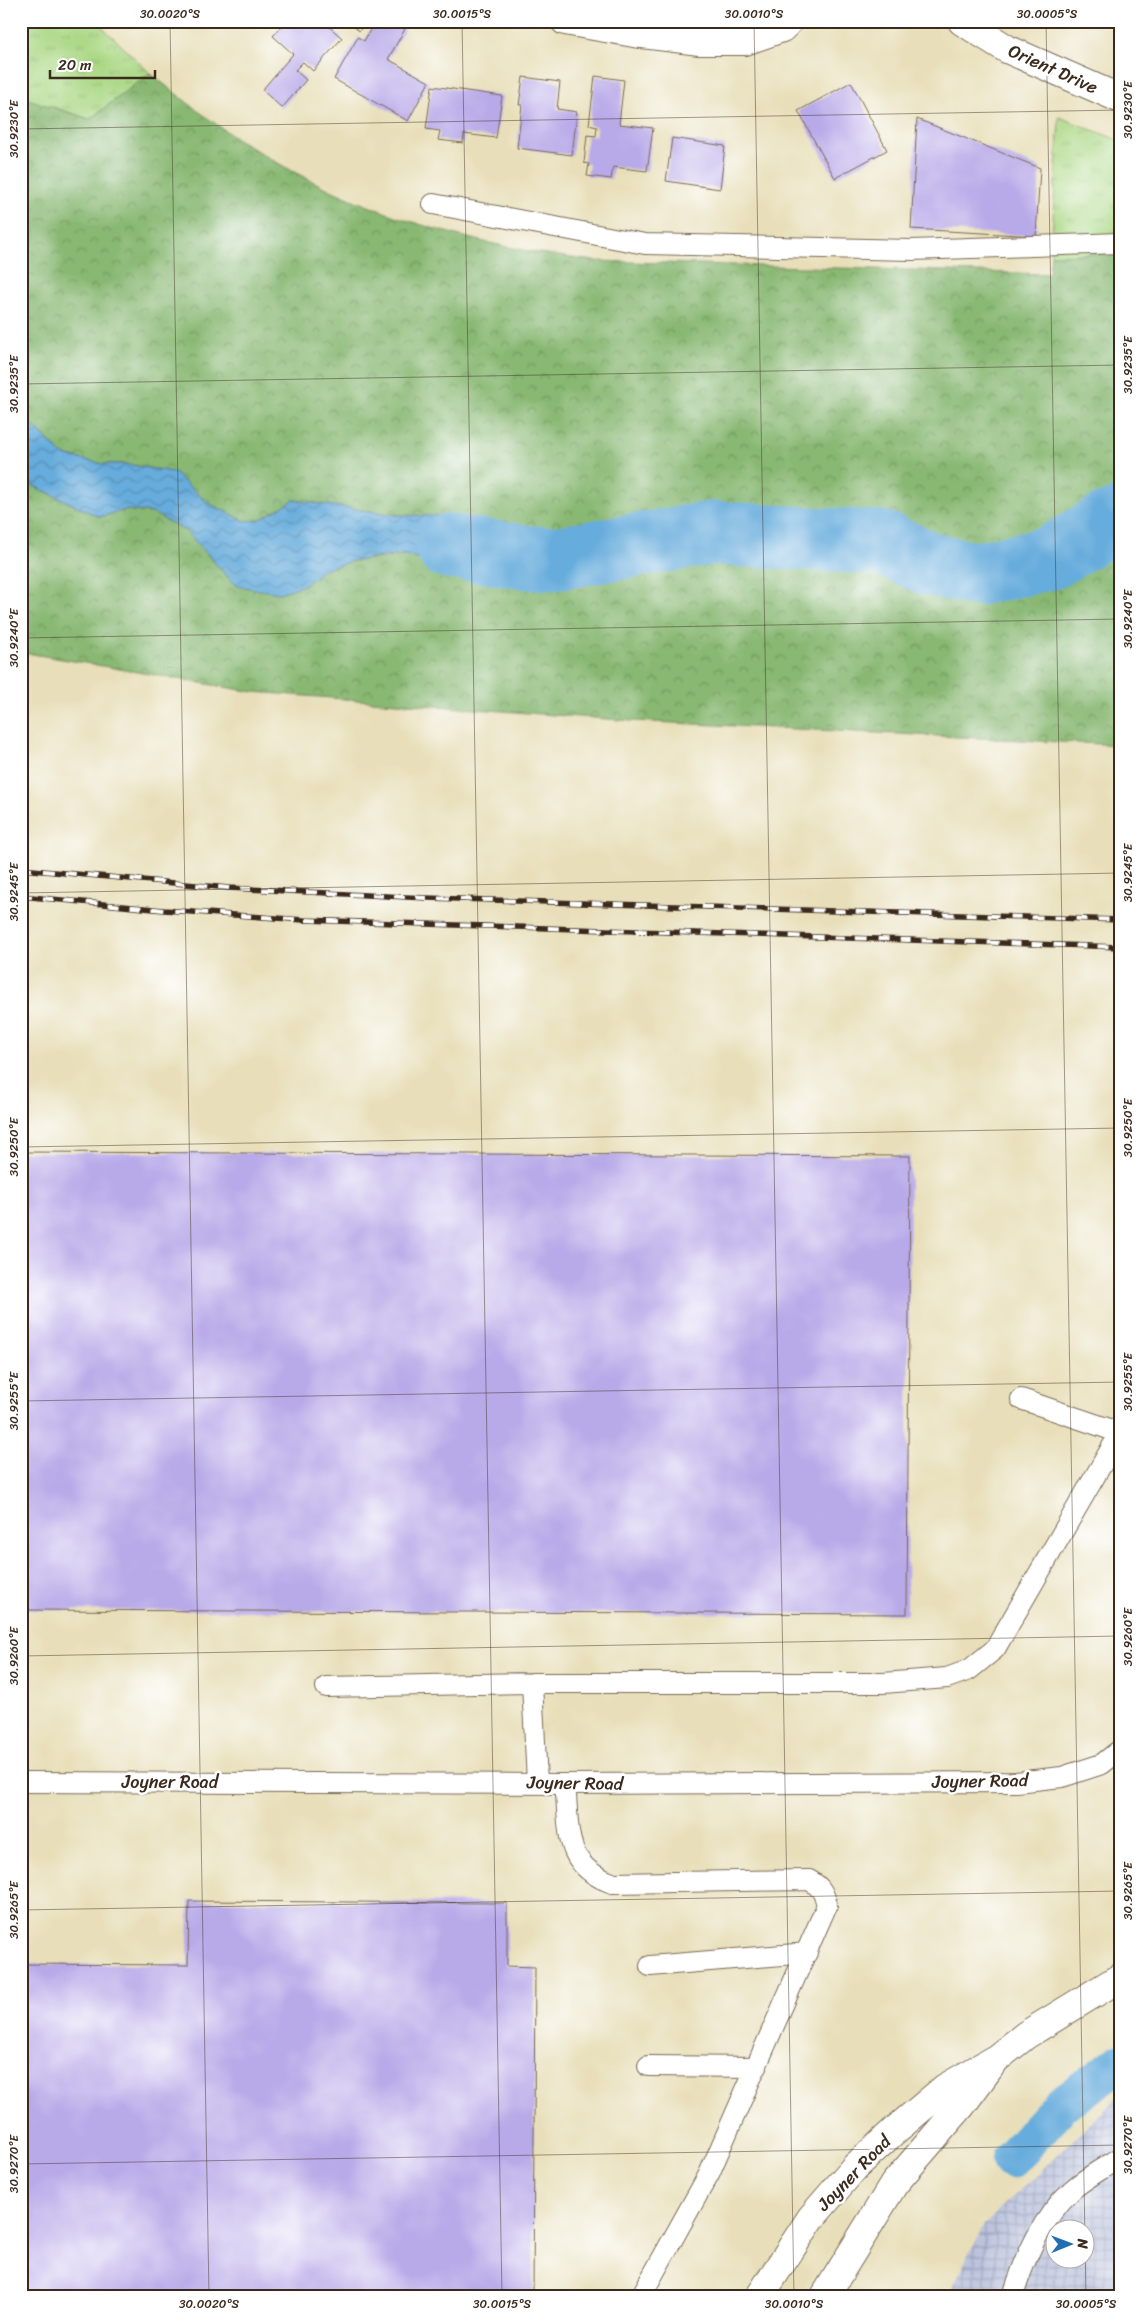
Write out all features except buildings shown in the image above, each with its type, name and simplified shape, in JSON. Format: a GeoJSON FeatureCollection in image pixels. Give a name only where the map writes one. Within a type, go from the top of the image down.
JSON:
{"type":"FeatureCollection","features":[{"type":"Feature","properties":{"kind":"street"},"geometry":{"type":"LineString","coordinates":[[565,21],[634,33],[700,41],[745,40],[782,28],[789,21]]}},
{"type":"Feature","properties":{"kind":"street","name":"Orient Drive"},"geometry":{"type":"LineString","coordinates":[[962,21],[1007,49],[1121,99]]}},
{"type":"Feature","properties":{"kind":"street","name":"Joyner Road"},"geometry":{"type":"LineString","coordinates":[[760,2296],[811,2218],[855,2167],[945,2088],[997,2058],[1026,2035],[1121,1977]]}},
{"type":"Feature","properties":{"kind":"street","name":"Joyner Road"},"geometry":{"type":"LineString","coordinates":[[825,2296],[894,2184],[961,2106],[997,2058]]}},
{"type":"Feature","properties":{"kind":"lane"},"geometry":{"type":"LineString","coordinates":[[433,204],[645,244],[911,250],[1121,243]]}},
{"type":"Feature","properties":{"kind":"lane"},"geometry":{"type":"LineString","coordinates":[[326,1687],[532,1683],[883,1683],[947,1678],[970,1670],[995,1649],[1120,1433],[1021,1399]]}},
{"type":"Feature","properties":{"kind":"lane"},"geometry":{"type":"LineString","coordinates":[[532,1683],[537,1782]]}},
{"type":"Feature","properties":{"kind":"lane","name":"Joyner Road"},"geometry":{"type":"LineString","coordinates":[[21,1782],[537,1782],[565,1784],[1016,1782],[1062,1777],[1102,1764],[1121,1749]]}},
{"type":"Feature","properties":{"kind":"lane"},"geometry":{"type":"LineString","coordinates":[[565,1784],[572,1847],[580,1863],[594,1877],[612,1883],[799,1880],[818,1884],[825,1894],[827,1905],[709,2174],[640,2296]]}},
{"type":"Feature","properties":{"kind":"lane"},"geometry":{"type":"LineString","coordinates":[[650,1966],[807,1953]]}},
{"type":"Feature","properties":{"kind":"lane"},"geometry":{"type":"LineString","coordinates":[[648,2066],[757,2067]]}},
{"type":"Feature","properties":{"kind":"lane"},"geometry":{"type":"LineString","coordinates":[[1014,2296],[1021,2269],[1042,2226],[1073,2190],[1121,2157]]}},
{"type":"Feature","properties":{"kind":"shaded area"},"geometry":{"type":"Polygon","coordinates":[[[1121,2094],[1121,2296],[948,2296],[984,2225],[1121,2094]]]}},
{"type":"Feature","properties":{"kind":"green space"},"geometry":{"type":"Polygon","coordinates":[[[21,21],[96,21],[150,73],[90,119],[21,97],[21,21]]]}},
{"type":"Feature","properties":{"kind":"green space"},"geometry":{"type":"Polygon","coordinates":[[[150,73],[240,141],[294,172],[335,192],[418,224],[461,236],[549,255],[595,261],[1049,274],[1051,255],[1121,253],[1121,745],[632,721],[253,692],[21,652],[21,480],[100,517],[125,510],[153,513],[187,532],[236,586],[304,585],[324,569],[353,561],[403,555],[448,563],[441,516],[396,515],[294,500],[259,520],[245,521],[208,503],[173,472],[125,464],[103,464],[63,455],[21,414],[21,97],[90,119],[150,73]]]}},
{"type":"Feature","properties":{"kind":"green space"},"geometry":{"type":"Polygon","coordinates":[[[1059,117],[1121,141],[1121,253],[1051,255],[1059,117]]]}},
{"type":"Feature","properties":{"kind":"water"},"geometry":{"type":"Polygon","coordinates":[[[21,414],[63,455],[103,464],[125,464],[173,472],[208,503],[245,521],[259,520],[294,500],[396,515],[441,516],[506,536],[533,558],[506,575],[403,555],[353,561],[324,569],[304,585],[280,593],[236,586],[187,532],[153,513],[125,510],[100,517],[21,480],[21,414]]]}},
{"type":"Feature","properties":{"kind":"waterway"},"geometry":{"type":"LineString","coordinates":[[447,546],[533,558],[557,558],[712,533],[883,543],[930,564],[976,574],[1050,558],[1109,523],[1121,519]]}},
{"type":"Feature","properties":{"kind":"waterway"},"geometry":{"type":"LineString","coordinates":[[1010,2160],[1061,2105],[1121,2062]]}},
{"type":"Feature","properties":{"kind":"railway"},"geometry":{"type":"LineString","coordinates":[[21,869],[229,888],[426,898],[1121,920]]}},
{"type":"Feature","properties":{"kind":"railway"},"geometry":{"type":"LineString","coordinates":[[21,896],[164,910],[304,920],[1121,947]]}}]}
